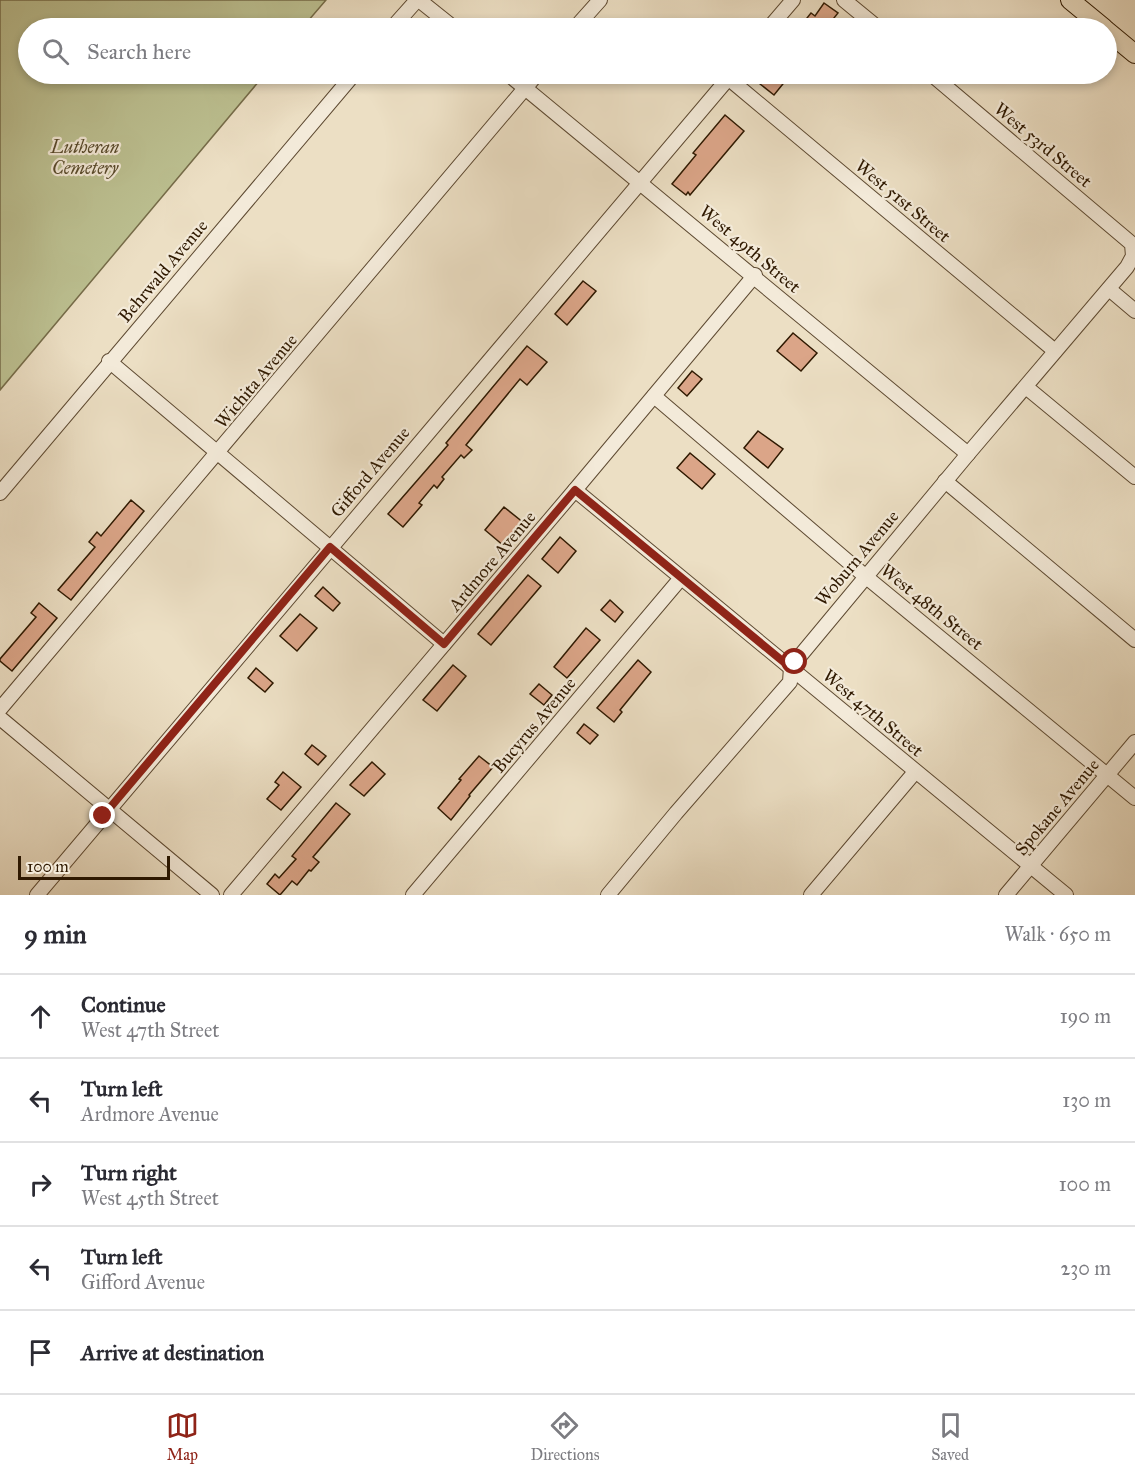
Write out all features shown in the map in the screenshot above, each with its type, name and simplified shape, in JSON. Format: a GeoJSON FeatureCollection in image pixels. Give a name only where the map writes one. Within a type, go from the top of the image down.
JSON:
{"type":"FeatureCollection","features":[{"type":"Feature","properties":{"kind":"main road"},"geometry":{"type":"LineString","coordinates":[[1070,0],[1092,18]]}},
{"type":"Feature","properties":{"kind":"main road"},"geometry":{"type":"LineString","coordinates":[[1117,39],[1135,54]]}},
{"type":"Feature","properties":{"kind":"street"},"geometry":{"type":"LineString","coordinates":[[401,18],[418,0],[441,18]]}},
{"type":"Feature","properties":{"kind":"street"},"geometry":{"type":"LineString","coordinates":[[585,18],[600,0]]}},
{"type":"Feature","properties":{"kind":"street"},"geometry":{"type":"LineString","coordinates":[[778,18],[793,0]]}},
{"type":"Feature","properties":{"kind":"street"},"geometry":{"type":"LineString","coordinates":[[844,0],[866,18]]}},
{"type":"Feature","properties":{"kind":"street","name":"Behrwald Avenue"},"geometry":{"type":"LineString","coordinates":[[0,493],[346,84]]}},
{"type":"Feature","properties":{"kind":"street","name":"West 49th Street"},"geometry":{"type":"LineString","coordinates":[[520,84],[968,453]]}},
{"type":"Feature","properties":{"kind":"street","name":"Wichita Avenue"},"geometry":{"type":"LineString","coordinates":[[0,710],[528,84]]}},
{"type":"Feature","properties":{"kind":"street","name":"Gifford Avenue"},"geometry":{"type":"LineString","coordinates":[[37,895],[723,84]]}},
{"type":"Feature","properties":{"kind":"street","name":"West 51st Street"},"geometry":{"type":"LineString","coordinates":[[739,84],[1055,351]]}},
{"type":"Feature","properties":{"kind":"street","name":"West 53rd Street"},"geometry":{"type":"LineString","coordinates":[[943,84],[1132,244]]}},
{"type":"Feature","properties":{"kind":"street","name":"Woburn Avenue"},"geometry":{"type":"LineString","coordinates":[[608,895],[789,682],[791,668],[865,576],[1127,267],[1133,256],[1132,244]]}},
{"type":"Feature","properties":{"kind":"street","name":"Ardmore Avenue"},"geometry":{"type":"LineString","coordinates":[[231,895],[575,490],[754,275]]}},
{"type":"Feature","properties":{"kind":"street"},"geometry":{"type":"LineString","coordinates":[[1109,289],[1135,311]]}},
{"type":"Feature","properties":{"kind":"street"},"geometry":{"type":"LineString","coordinates":[[110,362],[444,644]]}},
{"type":"Feature","properties":{"kind":"street"},"geometry":{"type":"LineString","coordinates":[[1026,387],[1135,477]]}},
{"type":"Feature","properties":{"kind":"street","name":"West 48th Street"},"geometry":{"type":"LineString","coordinates":[[654,396],[865,576],[1135,798]]}},
{"type":"Feature","properties":{"kind":"street"},"geometry":{"type":"LineString","coordinates":[[945,481],[1135,640]]}},
{"type":"Feature","properties":{"kind":"street","name":"West 47th Street"},"geometry":{"type":"LineString","coordinates":[[575,490],[1066,895]]}},
{"type":"Feature","properties":{"kind":"street","name":"Bucyrus Avenue"},"geometry":{"type":"LineString","coordinates":[[413,895],[681,578]]}},
{"type":"Feature","properties":{"kind":"street"},"geometry":{"type":"LineString","coordinates":[[0,717],[212,895]]}},
{"type":"Feature","properties":{"kind":"street","name":"Spokane Avenue"},"geometry":{"type":"LineString","coordinates":[[1006,895],[1135,742]]}},
{"type":"Feature","properties":{"kind":"street"},"geometry":{"type":"LineString","coordinates":[[811,895],[915,772]]}},
{"type":"Feature","properties":{"kind":"green space","name":"Lutheran Cemetery"},"geometry":{"type":"Polygon","coordinates":[[[0,0],[326,0],[311,18],[18,18],[18,84],[257,84],[0,390],[0,0]]]}},
{"type":"Feature","properties":{"kind":"building"},"geometry":{"type":"Polygon","coordinates":[[[824,3],[838,13],[834,18],[807,18],[811,13],[815,16],[824,3]]]}},
{"type":"Feature","properties":{"kind":"building"},"geometry":{"type":"Polygon","coordinates":[[[760,84],[783,84],[774,95],[760,84]]]}},
{"type":"Feature","properties":{"kind":"building"},"geometry":{"type":"Polygon","coordinates":[[[725,115],[744,131],[690,195],[688,192],[686,195],[672,184],[696,155],[693,153],[725,115]]]}},
{"type":"Feature","properties":{"kind":"building"},"geometry":{"type":"Polygon","coordinates":[[[583,281],[596,291],[567,325],[555,314],[583,281]]]}},
{"type":"Feature","properties":{"kind":"building"},"geometry":{"type":"Polygon","coordinates":[[[793,333],[817,353],[801,371],[777,351],[793,333]]]}},
{"type":"Feature","properties":{"kind":"building"},"geometry":{"type":"Polygon","coordinates":[[[527,346],[547,362],[527,385],[520,379],[466,445],[472,450],[464,458],[461,455],[442,477],[444,479],[437,488],[434,485],[419,503],[422,505],[403,527],[388,514],[448,445],[446,443],[527,346]]]}},
{"type":"Feature","properties":{"kind":"building"},"geometry":{"type":"Polygon","coordinates":[[[692,371],[702,379],[687,396],[678,388],[692,371]]]}},
{"type":"Feature","properties":{"kind":"building"},"geometry":{"type":"Polygon","coordinates":[[[758,431],[783,449],[768,468],[744,448],[758,431]]]}},
{"type":"Feature","properties":{"kind":"building"},"geometry":{"type":"Polygon","coordinates":[[[690,453],[715,474],[702,489],[677,468],[690,453]]]}},
{"type":"Feature","properties":{"kind":"building"},"geometry":{"type":"Polygon","coordinates":[[[131,500],[144,511],[71,600],[58,590],[95,547],[89,542],[97,532],[101,536],[131,500]]]}},
{"type":"Feature","properties":{"kind":"building"},"geometry":{"type":"Polygon","coordinates":[[[504,507],[524,523],[504,546],[485,530],[504,507]]]}},
{"type":"Feature","properties":{"kind":"building"},"geometry":{"type":"Polygon","coordinates":[[[560,537],[576,551],[558,573],[542,559],[560,537]]]}},
{"type":"Feature","properties":{"kind":"building"},"geometry":{"type":"Polygon","coordinates":[[[528,575],[541,586],[491,645],[478,634],[528,575]]]}},
{"type":"Feature","properties":{"kind":"building"},"geometry":{"type":"Polygon","coordinates":[[[323,587],[340,603],[333,611],[315,596],[323,587]]]}},
{"type":"Feature","properties":{"kind":"building"},"geometry":{"type":"Polygon","coordinates":[[[610,600],[623,612],[615,622],[601,610],[610,600]]]}},
{"type":"Feature","properties":{"kind":"building"},"geometry":{"type":"Polygon","coordinates":[[[39,603],[57,618],[12,671],[0,659],[36,617],[31,613],[39,603]]]}},
{"type":"Feature","properties":{"kind":"building"},"geometry":{"type":"Polygon","coordinates":[[[300,614],[317,628],[297,651],[280,636],[300,614]]]}},
{"type":"Feature","properties":{"kind":"building"},"geometry":{"type":"Polygon","coordinates":[[[586,628],[600,640],[567,678],[554,667],[586,628]]]}},
{"type":"Feature","properties":{"kind":"building"},"geometry":{"type":"Polygon","coordinates":[[[638,660],[651,672],[620,710],[622,712],[614,722],[597,708],[638,660]]]}},
{"type":"Feature","properties":{"kind":"building"},"geometry":{"type":"Polygon","coordinates":[[[453,665],[466,676],[437,711],[423,700],[453,665]]]}},
{"type":"Feature","properties":{"kind":"building"},"geometry":{"type":"Polygon","coordinates":[[[256,668],[273,683],[265,692],[248,678],[256,668]]]}},
{"type":"Feature","properties":{"kind":"building"},"geometry":{"type":"Polygon","coordinates":[[[539,684],[552,695],[544,705],[530,694],[539,684]]]}},
{"type":"Feature","properties":{"kind":"building"},"geometry":{"type":"Polygon","coordinates":[[[584,724],[598,735],[590,744],[577,733],[584,724]]]}},
{"type":"Feature","properties":{"kind":"building"},"geometry":{"type":"Polygon","coordinates":[[[312,745],[326,756],[318,765],[305,754],[312,745]]]}},
{"type":"Feature","properties":{"kind":"building"},"geometry":{"type":"Polygon","coordinates":[[[479,756],[493,767],[451,820],[438,808],[479,756]]]}},
{"type":"Feature","properties":{"kind":"building"},"geometry":{"type":"Polygon","coordinates":[[[372,762],[385,774],[364,796],[350,785],[372,762]]]}},
{"type":"Feature","properties":{"kind":"building"},"geometry":{"type":"Polygon","coordinates":[[[283,772],[301,787],[281,810],[267,799],[279,785],[275,782],[283,772]]]}},
{"type":"Feature","properties":{"kind":"building"},"geometry":{"type":"Polygon","coordinates":[[[336,803],[350,814],[313,857],[319,862],[297,885],[292,881],[280,895],[267,884],[275,874],[279,878],[296,859],[292,856],[336,803]]]}},
{"type":"Feature","properties":{"kind":"route"},"geometry":{"type":"LineString","coordinates":[[103,816],[330,547],[444,644],[575,490],[791,668],[795,662]]}}]}
